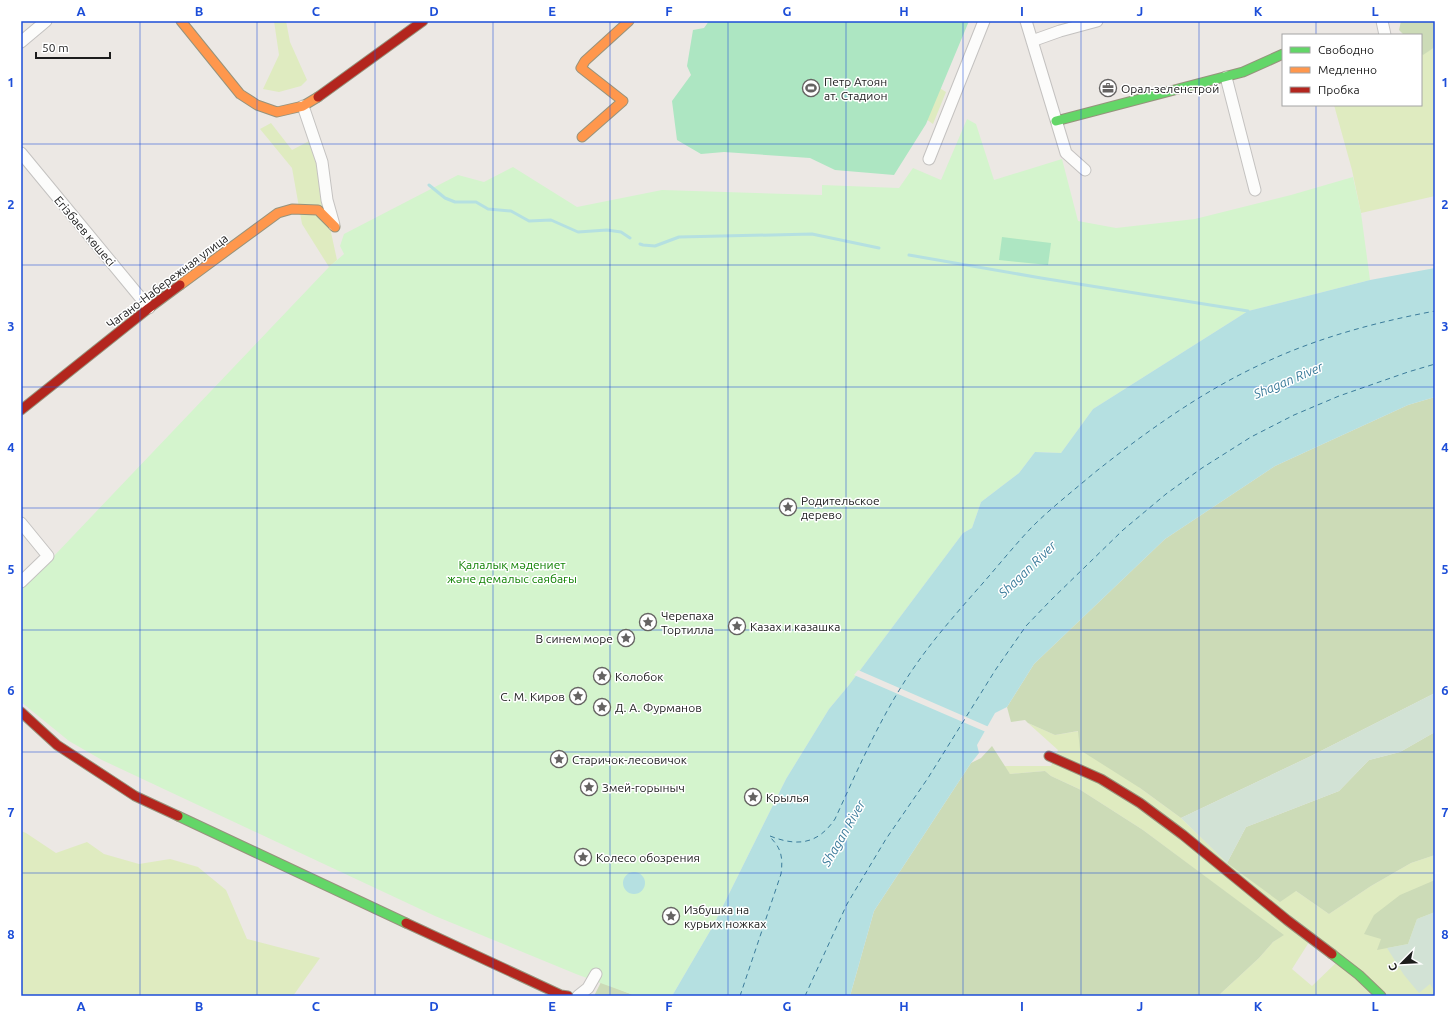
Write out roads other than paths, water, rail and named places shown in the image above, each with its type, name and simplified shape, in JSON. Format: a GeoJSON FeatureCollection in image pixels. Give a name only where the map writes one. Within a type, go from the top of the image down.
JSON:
{"type":"FeatureCollection","features":[{"type":"Feature","properties":{"kind":"street"},"geometry":{"type":"LineString","coordinates":[[21,42],[46,21]]}},
{"type":"Feature","properties":{"kind":"street"},"geometry":{"type":"LineString","coordinates":[[181,21],[240,94],[257,105],[277,112],[303,106],[315,99],[422,21]]}},
{"type":"Feature","properties":{"kind":"street"},"geometry":{"type":"LineString","coordinates":[[582,137],[623,101],[581,68],[585,61],[629,21]]}},
{"type":"Feature","properties":{"kind":"street"},"geometry":{"type":"LineString","coordinates":[[929,159],[984,21]]}},
{"type":"Feature","properties":{"kind":"street"},"geometry":{"type":"LineString","coordinates":[[1026,21],[1066,153],[1086,170]]}},
{"type":"Feature","properties":{"kind":"street"},"geometry":{"type":"LineString","coordinates":[[1032,41],[1060,31],[1097,21]]}},
{"type":"Feature","properties":{"kind":"street"},"geometry":{"type":"LineString","coordinates":[[1382,21],[1385,34]]}},
{"type":"Feature","properties":{"kind":"street"},"geometry":{"type":"LineString","coordinates":[[1056,121],[1243,72],[1282,54]]}},
{"type":"Feature","properties":{"kind":"street"},"geometry":{"type":"LineString","coordinates":[[1226,77],[1255,190]]}},
{"type":"Feature","properties":{"kind":"street"},"geometry":{"type":"LineString","coordinates":[[303,106],[322,162],[327,200],[335,227]]}},
{"type":"Feature","properties":{"kind":"street","name":"Егізбаев көшесі"},"geometry":{"type":"LineString","coordinates":[[21,153],[149,308]]}},
{"type":"Feature","properties":{"kind":"street","name":"Чагано-Набережная улица"},"geometry":{"type":"LineString","coordinates":[[21,410],[149,308],[278,214],[292,209],[318,210],[335,227]]}},
{"type":"Feature","properties":{"kind":"street"},"geometry":{"type":"LineString","coordinates":[[21,523],[48,556],[21,582]]}},
{"type":"Feature","properties":{"kind":"street"},"geometry":{"type":"LineString","coordinates":[[21,712],[57,745],[135,796],[561,995],[568,996]]}},
{"type":"Feature","properties":{"kind":"street"},"geometry":{"type":"LineString","coordinates":[[1049,756],[1116,787],[1147,808],[1176,829],[1305,934],[1345,964],[1372,986],[1381,996]]}},
{"type":"Feature","properties":{"kind":"street"},"geometry":{"type":"LineString","coordinates":[[578,996],[588,988],[596,974]]}},
{"type":"Feature","properties":{"kind":"water","name":"Shagan River"},"geometry":{"type":"Polygon","coordinates":[[[1435,268],[1435,397],[1408,405],[1275,466],[1165,539],[1034,664],[1007,707],[995,713],[977,745],[979,753],[874,911],[850,996],[672,996],[713,926],[786,779],[829,709],[849,685],[963,533],[972,528],[981,502],[1019,473],[1035,452],[1061,453],[1093,409],[1248,311],[1370,280],[1435,268]]]}},
{"type":"Feature","properties":{"kind":"water"},"geometry":{"type":"Polygon","coordinates":[[[634,872],[642,875],[645,883],[642,891],[634,894],[626,891],[623,883],[626,875],[634,872]]]}},
{"type":"Feature","properties":{"kind":"waterway"},"geometry":{"type":"LineString","coordinates":[[429,185],[445,198],[455,202],[476,202],[488,209],[511,211],[529,221],[551,220],[578,232],[607,230],[621,232],[630,238]]}},
{"type":"Feature","properties":{"kind":"waterway"},"geometry":{"type":"LineString","coordinates":[[640,244],[655,246],[679,237],[812,234],[879,248]]}},
{"type":"Feature","properties":{"kind":"waterway"},"geometry":{"type":"LineString","coordinates":[[909,255],[1248,311]]}},
{"type":"Feature","properties":{"kind":"place","name":"Петр Атоян ат. Стадион"},"geometry":{"type":"Point","coordinates":[811,88]}},
{"type":"Feature","properties":{"kind":"place","name":"Орал-зеленстрой"},"geometry":{"type":"Point","coordinates":[1108,88]}},
{"type":"Feature","properties":{"kind":"place","name":"Родительское дерево"},"geometry":{"type":"Point","coordinates":[788,507]}},
{"type":"Feature","properties":{"kind":"place","name":"Черепаха Тортилла"},"geometry":{"type":"Point","coordinates":[648,622]}},
{"type":"Feature","properties":{"kind":"place","name":"Казах и казашка"},"geometry":{"type":"Point","coordinates":[737,626]}},
{"type":"Feature","properties":{"kind":"place","name":"В синем море"},"geometry":{"type":"Point","coordinates":[626,638]}},
{"type":"Feature","properties":{"kind":"place","name":"Колобок"},"geometry":{"type":"Point","coordinates":[602,676]}},
{"type":"Feature","properties":{"kind":"place","name":"С. М. Киров"},"geometry":{"type":"Point","coordinates":[578,696]}},
{"type":"Feature","properties":{"kind":"place","name":"Д. А. Фурманов"},"geometry":{"type":"Point","coordinates":[602,707]}},
{"type":"Feature","properties":{"kind":"place","name":"Старичок-лесовичок"},"geometry":{"type":"Point","coordinates":[559,759]}},
{"type":"Feature","properties":{"kind":"place","name":"Змей-горыныч"},"geometry":{"type":"Point","coordinates":[589,787]}},
{"type":"Feature","properties":{"kind":"place","name":"Крылья"},"geometry":{"type":"Point","coordinates":[753,797]}},
{"type":"Feature","properties":{"kind":"place","name":"Колесо обозрения"},"geometry":{"type":"Point","coordinates":[583,857]}},
{"type":"Feature","properties":{"kind":"place","name":"Избушка на курьих ножках"},"geometry":{"type":"Point","coordinates":[671,916]}},
{"type":"Feature","properties":{"kind":"park label","name":"Қалалық мәдениет және демалыс саябағы"},"geometry":{"type":"Point","coordinates":[512,571]}}]}
